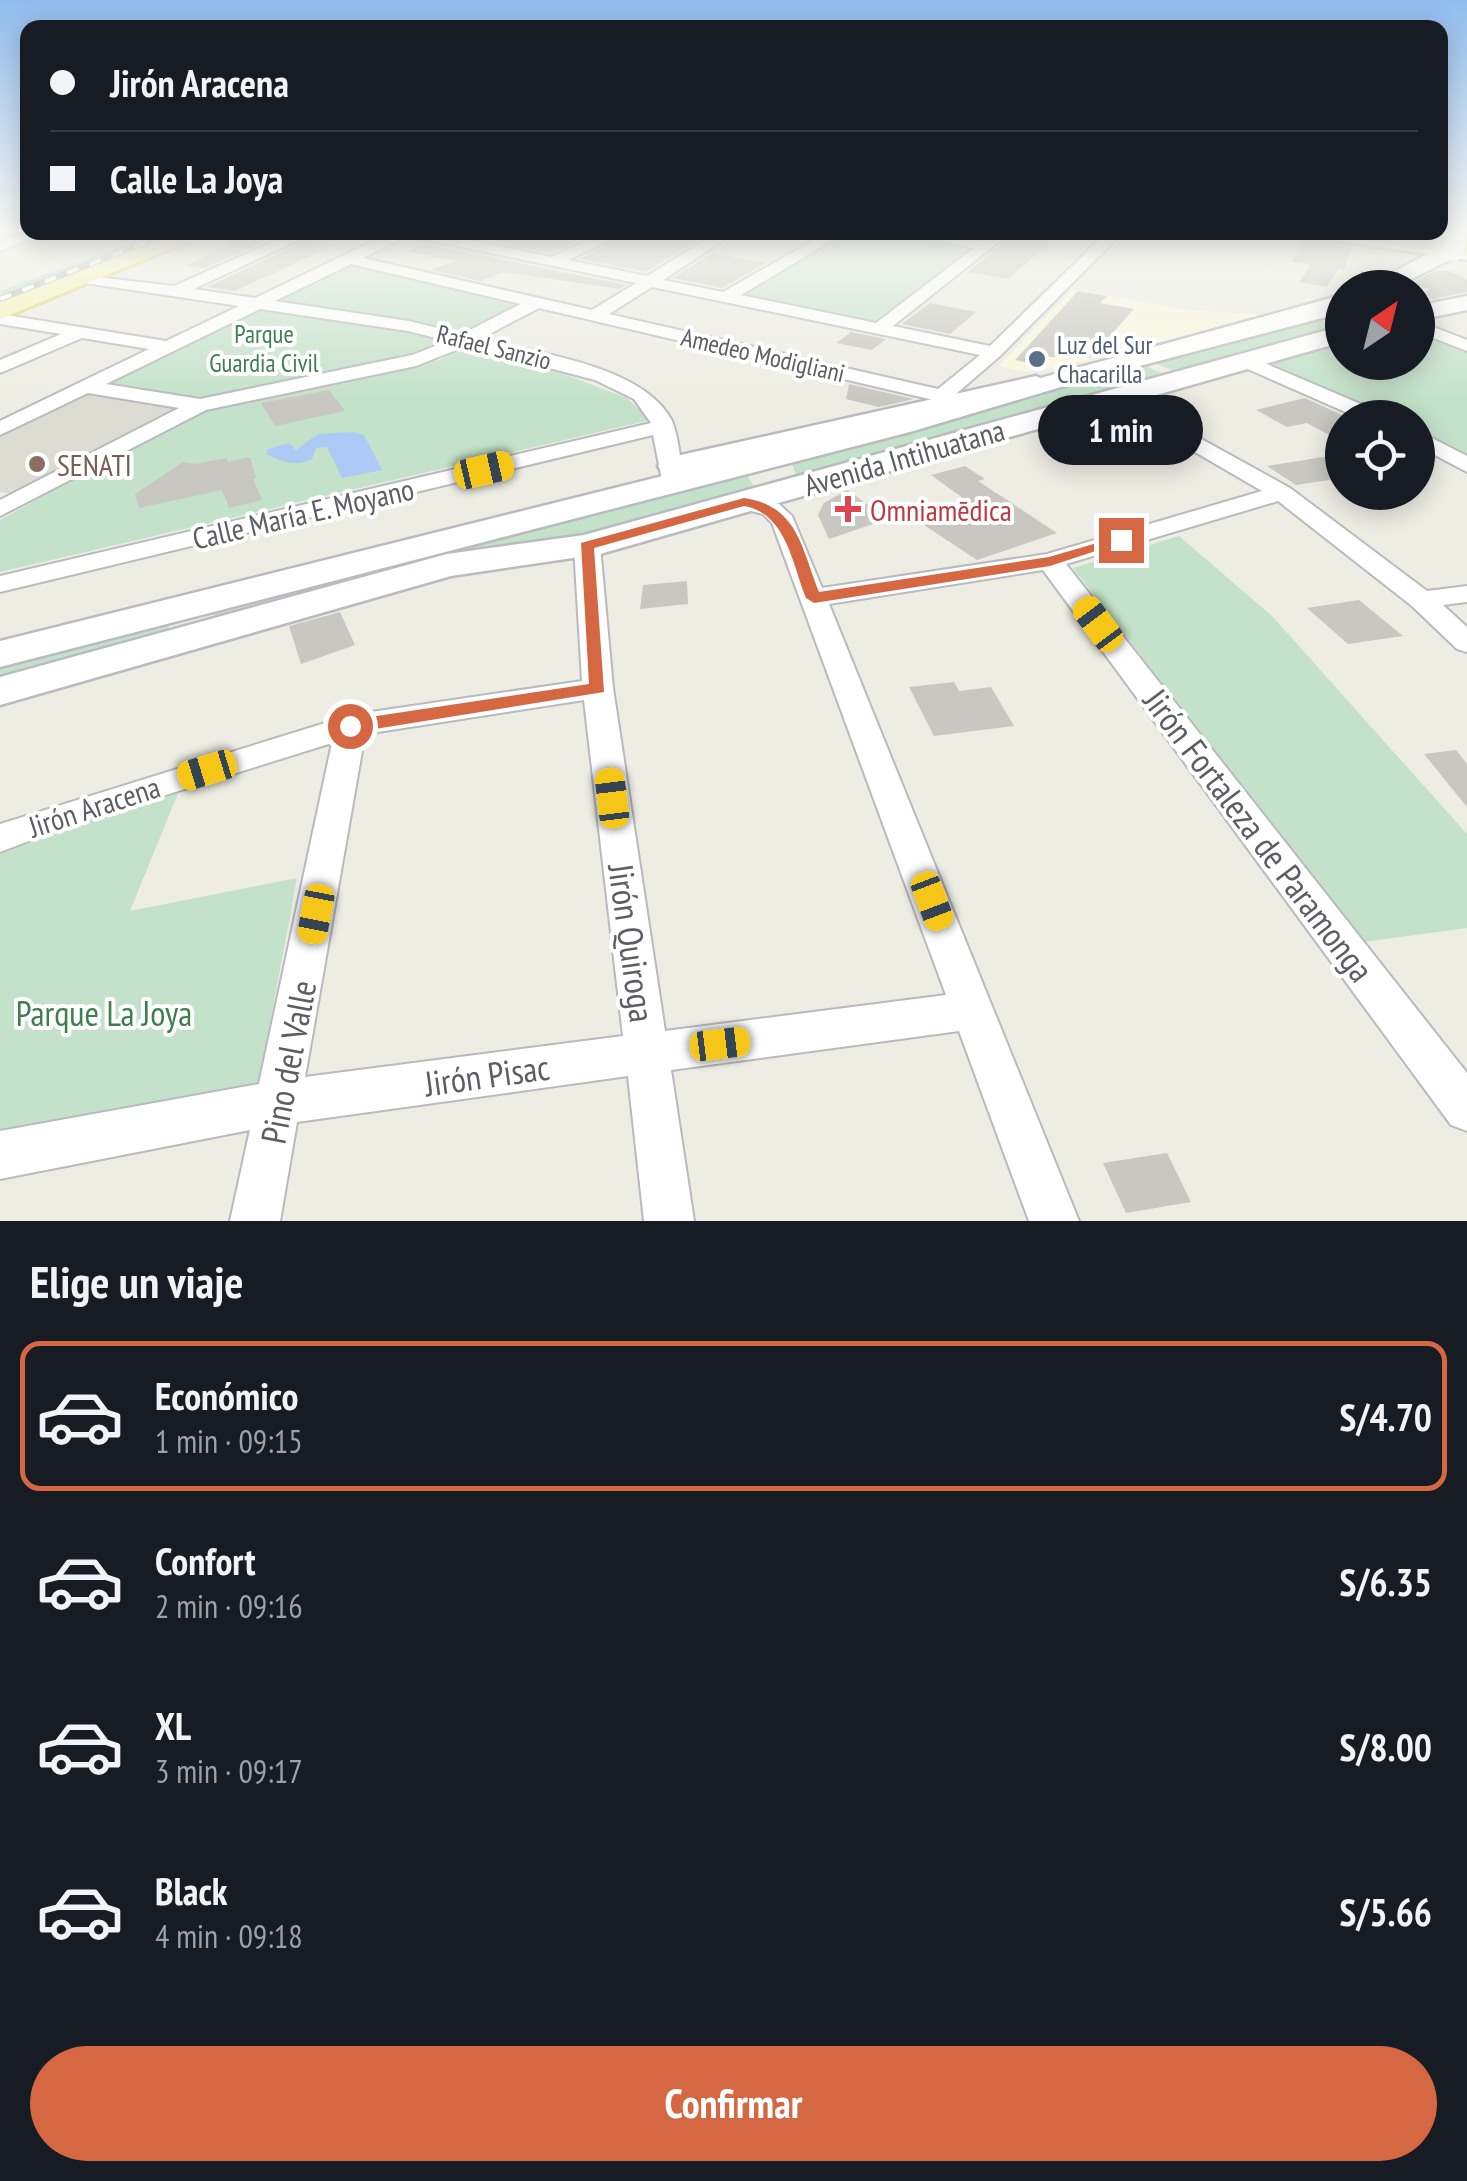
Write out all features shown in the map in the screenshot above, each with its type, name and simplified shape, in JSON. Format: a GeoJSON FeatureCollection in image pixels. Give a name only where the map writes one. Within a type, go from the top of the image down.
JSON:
{"type":"FeatureCollection","features":[{"type":"Feature","properties":{"kind":"main road"},"geometry":{"type":"LineString","coordinates":[[0,311],[62,287]]}},
{"type":"Feature","properties":{"kind":"main road"},"geometry":{"type":"LineString","coordinates":[[1435,312],[1467,302]]}},
{"type":"Feature","properties":{"kind":"main road","name":"Avenida Intihuatana"},"geometry":{"type":"LineString","coordinates":[[0,691],[186,621],[682,473],[738,464],[898,426],[1061,378],[1325,319]]}},
{"type":"Feature","properties":{"kind":"main road","name":"Avenida Intihuatana"},"geometry":{"type":"LineString","coordinates":[[0,654],[186,621],[448,565],[587,546],[770,502],[1248,362],[1325,322]]}},
{"type":"Feature","properties":{"kind":"main road"},"geometry":{"type":"LineString","coordinates":[[1140,359],[1180,379]]}},
{"type":"Feature","properties":{"kind":"main road"},"geometry":{"type":"LineString","coordinates":[[770,502],[773,456]]}},
{"type":"Feature","properties":{"kind":"main road"},"geometry":{"type":"LineString","coordinates":[[738,464],[770,502]]}},
{"type":"Feature","properties":{"kind":"street","name":"Rafael Sanzio"},"geometry":{"type":"LineString","coordinates":[[143,287],[409,326],[617,381],[641,394],[663,426],[682,473]]}},
{"type":"Feature","properties":{"kind":"street"},"geometry":{"type":"LineString","coordinates":[[176,292],[187,287]]}},
{"type":"Feature","properties":{"kind":"street"},"geometry":{"type":"LineString","coordinates":[[0,429],[293,287]]}},
{"type":"Feature","properties":{"kind":"street","name":"Amedeo Modigliani"},"geometry":{"type":"LineString","coordinates":[[468,287],[594,316],[912,403]]}},
{"type":"Feature","properties":{"kind":"street"},"geometry":{"type":"LineString","coordinates":[[594,316],[640,287]]}},
{"type":"Feature","properties":{"kind":"street"},"geometry":{"type":"LineString","coordinates":[[678,287],[994,352]]}},
{"type":"Feature","properties":{"kind":"street"},"geometry":{"type":"LineString","coordinates":[[726,297],[743,287]]}},
{"type":"Feature","properties":{"kind":"street"},"geometry":{"type":"LineString","coordinates":[[880,328],[934,287]]}},
{"type":"Feature","properties":{"kind":"street"},"geometry":{"type":"LineString","coordinates":[[912,403],[970,387],[994,352],[1060,287]]}},
{"type":"Feature","properties":{"kind":"street"},"geometry":{"type":"LineString","coordinates":[[0,509],[200,405],[416,360],[535,303]]}},
{"type":"Feature","properties":{"kind":"street"},"geometry":{"type":"LineString","coordinates":[[0,319],[169,347]]}},
{"type":"Feature","properties":{"kind":"street"},"geometry":{"type":"LineString","coordinates":[[1435,322],[1467,337]]}},
{"type":"Feature","properties":{"kind":"street"},"geometry":{"type":"LineString","coordinates":[[1435,325],[1467,346]]}},
{"type":"Feature","properties":{"kind":"street"},"geometry":{"type":"LineString","coordinates":[[0,367],[82,332]]}},
{"type":"Feature","properties":{"kind":"street"},"geometry":{"type":"LineString","coordinates":[[1248,362],[1335,400]]}},
{"type":"Feature","properties":{"kind":"street"},"geometry":{"type":"LineString","coordinates":[[682,473],[970,387],[1061,378]]}},
{"type":"Feature","properties":{"kind":"street"},"geometry":{"type":"LineString","coordinates":[[85,388],[200,405]]}},
{"type":"Feature","properties":{"kind":"street"},"geometry":{"type":"LineString","coordinates":[[1116,398],[1282,493],[1422,600],[1467,644]]}},
{"type":"Feature","properties":{"kind":"street","name":"Calle María E. Moyano"},"geometry":{"type":"LineString","coordinates":[[0,584],[663,426]]}},
{"type":"Feature","properties":{"kind":"street"},"geometry":{"type":"LineString","coordinates":[[1435,447],[1467,465]]}},
{"type":"Feature","properties":{"kind":"street"},"geometry":{"type":"LineString","coordinates":[[814,598],[1050,561],[1282,493]]}},
{"type":"Feature","properties":{"kind":"street"},"geometry":{"type":"LineString","coordinates":[[770,502],[814,598],[1054,1221]]}},
{"type":"Feature","properties":{"kind":"street","name":"Jirón Quiroga"},"geometry":{"type":"LineString","coordinates":[[587,546],[598,688],[669,1221]]}},
{"type":"Feature","properties":{"kind":"street","name":"Jirón Fortaleza de Paramonga"},"geometry":{"type":"LineString","coordinates":[[1050,561],[1467,1110]]}},
{"type":"Feature","properties":{"kind":"street"},"geometry":{"type":"LineString","coordinates":[[1422,600],[1467,594]]}},
{"type":"Feature","properties":{"kind":"street","name":"Jirón Aracena"},"geometry":{"type":"LineString","coordinates":[[0,838],[64,814],[350,726],[598,688]]}},
{"type":"Feature","properties":{"kind":"street","name":"Pino del Valle"},"geometry":{"type":"LineString","coordinates":[[256,1221],[350,726]]}},
{"type":"Feature","properties":{"kind":"street","name":"Jirón Pisac"},"geometry":{"type":"LineString","coordinates":[[0,1155],[281,1102],[975,1010]]}},
{"type":"Feature","properties":{"kind":"shaded area"},"geometry":{"type":"Polygon","coordinates":[[[1073,289],[1186,310],[1265,315],[1054,368],[1025,372],[999,366],[1073,289]]]}},
{"type":"Feature","properties":{"kind":"shaded area","name":"SENATI"},"geometry":{"type":"Polygon","coordinates":[[[87,393],[182,409],[14,494],[0,492],[0,436],[87,393]]]}},
{"type":"Feature","properties":{"kind":"green space"},"geometry":{"type":"Polygon","coordinates":[[[11,287],[46,287],[0,306],[0,291],[11,287]]]}},
{"type":"Feature","properties":{"kind":"green space"},"geometry":{"type":"Polygon","coordinates":[[[303,287],[454,287],[523,303],[463,337],[269,304],[303,287]]]}},
{"type":"Feature","properties":{"kind":"green space"},"geometry":{"type":"Polygon","coordinates":[[[749,287],[928,287],[877,325],[733,296],[749,287]]]}},
{"type":"Feature","properties":{"kind":"green space","name":"Parque Guardia Civil"},"geometry":{"type":"Polygon","coordinates":[[[260,308],[402,329],[454,342],[433,352],[197,400],[107,384],[260,308]]]}},
{"type":"Feature","properties":{"kind":"green space"},"geometry":{"type":"Polygon","coordinates":[[[1318,319],[1325,321],[1325,336],[1180,374],[1153,362],[1318,319]]]}},
{"type":"Feature","properties":{"kind":"green space"},"geometry":{"type":"Polygon","coordinates":[[[1435,336],[1467,348],[1467,456],[1435,439],[1435,400],[1354,400],[1268,363],[1325,345],[1325,380],[1435,380],[1435,336]]]}},
{"type":"Feature","properties":{"kind":"green space"},"geometry":{"type":"Polygon","coordinates":[[[463,348],[564,374],[627,398],[650,420],[0,572],[0,520],[179,420],[211,407],[439,360],[463,348]]]}},
{"type":"Feature","properties":{"kind":"green space"},"geometry":{"type":"Polygon","coordinates":[[[1143,365],[1171,377],[797,477],[791,462],[1143,365]]]}},
{"type":"Feature","properties":{"kind":"green space"},"geometry":{"type":"Polygon","coordinates":[[[747,475],[756,490],[560,545],[219,618],[206,612],[747,475]]]}},
{"type":"Feature","properties":{"kind":"green space"},"geometry":{"type":"Polygon","coordinates":[[[1179,536],[1272,616],[1467,834],[1467,928],[1363,942],[1073,568],[1179,536]]]}},
{"type":"Feature","properties":{"kind":"green space"},"geometry":{"type":"Polygon","coordinates":[[[168,622],[170,626],[165,632],[0,679],[0,664],[168,622]]]}},
{"type":"Feature","properties":{"kind":"green space","name":"Parque La Joya"},"geometry":{"type":"Polygon","coordinates":[[[181,786],[130,911],[297,878],[257,1094],[0,1134],[0,847],[181,786]]]}},
{"type":"Feature","properties":{"kind":"water"},"geometry":{"type":"Polygon","coordinates":[[[318,434],[364,435],[382,470],[342,478],[327,447],[316,448],[312,459],[300,463],[266,454],[268,449],[289,443],[296,450],[318,434]]]}},
{"type":"Feature","properties":{"kind":"building"},"geometry":{"type":"Polygon","coordinates":[[[207,287],[244,287],[235,291],[207,287]]]}},
{"type":"Feature","properties":{"kind":"building"},"geometry":{"type":"Polygon","coordinates":[[[1435,287],[1467,287],[1467,292],[1435,298],[1435,287]]]}},
{"type":"Feature","properties":{"kind":"building"},"geometry":{"type":"Polygon","coordinates":[[[1078,291],[1107,296],[1100,303],[1134,309],[1090,358],[1049,357],[1042,366],[1015,360],[1078,291]]]}},
{"type":"Feature","properties":{"kind":"building"},"geometry":{"type":"Polygon","coordinates":[[[930,303],[976,312],[950,334],[902,324],[930,303]]]}},
{"type":"Feature","properties":{"kind":"building"},"geometry":{"type":"Polygon","coordinates":[[[851,332],[886,339],[872,350],[836,343],[851,332]]]}},
{"type":"Feature","properties":{"kind":"building"},"geometry":{"type":"Polygon","coordinates":[[[849,384],[914,399],[879,407],[846,399],[849,384]]]}},
{"type":"Feature","properties":{"kind":"building"},"geometry":{"type":"Polygon","coordinates":[[[329,390],[345,411],[275,426],[261,403],[329,390]]]}},
{"type":"Feature","properties":{"kind":"building"},"geometry":{"type":"Polygon","coordinates":[[[1305,398],[1325,407],[1325,433],[1307,423],[1287,427],[1256,410],[1305,398]]]}},
{"type":"Feature","properties":{"kind":"building"},"geometry":{"type":"Polygon","coordinates":[[[250,457],[256,478],[253,479],[262,500],[229,508],[222,490],[139,508],[135,494],[183,462],[195,464],[227,458],[228,462],[250,457]]]}},
{"type":"Feature","properties":{"kind":"building"},"geometry":{"type":"Polygon","coordinates":[[[1325,457],[1325,481],[1296,485],[1267,466],[1325,457]]]}},
{"type":"Feature","properties":{"kind":"building"},"geometry":{"type":"Polygon","coordinates":[[[965,466],[985,479],[978,481],[1057,533],[977,560],[924,525],[978,509],[931,475],[965,466]]]}},
{"type":"Feature","properties":{"kind":"building","name":"Omniamēdica"},"geometry":{"type":"Polygon","coordinates":[[[847,490],[888,519],[829,539],[818,515],[824,503],[847,490]]]}},
{"type":"Feature","properties":{"kind":"building"},"geometry":{"type":"Polygon","coordinates":[[[687,581],[688,604],[640,609],[643,585],[687,581]]]}},
{"type":"Feature","properties":{"kind":"building"},"geometry":{"type":"Polygon","coordinates":[[[1359,600],[1403,636],[1348,644],[1307,608],[1359,600]]]}},
{"type":"Feature","properties":{"kind":"building"},"geometry":{"type":"Polygon","coordinates":[[[340,612],[355,645],[301,664],[289,626],[340,612]]]}},
{"type":"Feature","properties":{"kind":"building"},"geometry":{"type":"Polygon","coordinates":[[[954,682],[959,691],[991,687],[1014,726],[934,736],[909,687],[954,682]]]}},
{"type":"Feature","properties":{"kind":"building"},"geometry":{"type":"Polygon","coordinates":[[[1456,750],[1467,764],[1467,807],[1424,754],[1456,750]]]}},
{"type":"Feature","properties":{"kind":"building"},"geometry":{"type":"Polygon","coordinates":[[[1167,1153],[1191,1202],[1126,1213],[1103,1163],[1167,1153]]]}},
{"type":"Feature","properties":{"kind":"railway"},"geometry":{"type":"LineString","coordinates":[[0,299],[31,287]]}},
{"type":"Feature","properties":{"kind":"place","name":"Luz del Sur Chacarilla"},"geometry":{"type":"Point","coordinates":[1037,359]}},
{"type":"Feature","properties":{"kind":"place","name":"SENATI"},"geometry":{"type":"Point","coordinates":[37,464]}},
{"type":"Feature","properties":{"kind":"place","name":"Omniamēdica"},"geometry":{"type":"Point","coordinates":[848,509]}},
{"type":"Feature","properties":{"kind":"route"},"geometry":{"type":"LineString","coordinates":[[350,726],[598,688],[587,546],[744,502],[762,505],[784,521],[814,598],[1050,561],[1121,540]]}}]}
